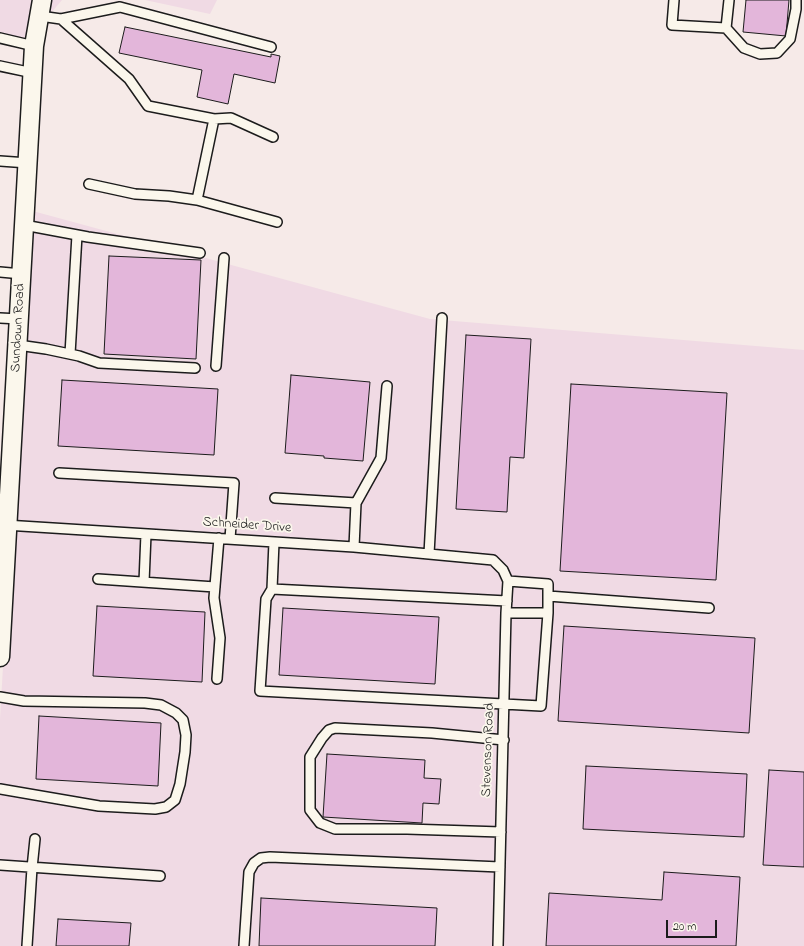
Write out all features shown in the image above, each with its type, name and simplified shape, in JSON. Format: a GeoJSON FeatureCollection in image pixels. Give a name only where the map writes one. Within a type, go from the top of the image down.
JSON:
{"type":"FeatureCollection","features":[{"type":"Feature","properties":{"kind":"street","name":"Sundown Road"},"geometry":{"type":"LineString","coordinates":[[0,657],[4,525],[18,346],[34,46],[41,8]]}},
{"type":"Feature","properties":{"kind":"lane"},"geometry":{"type":"LineString","coordinates":[[674,0],[672,25],[726,28],[744,48],[760,54],[777,53],[790,39],[796,9],[796,0]]}},
{"type":"Feature","properties":{"kind":"lane"},"geometry":{"type":"LineString","coordinates":[[726,28],[728,0]]}},
{"type":"Feature","properties":{"kind":"lane"},"geometry":{"type":"LineString","coordinates":[[61,19],[120,7],[271,47]]}},
{"type":"Feature","properties":{"kind":"lane"},"geometry":{"type":"LineString","coordinates":[[41,8],[61,19],[128,79],[148,106],[214,119],[231,118],[273,137]]}},
{"type":"Feature","properties":{"kind":"lane"},"geometry":{"type":"LineString","coordinates":[[0,38],[34,46]]}},
{"type":"Feature","properties":{"kind":"lane"},"geometry":{"type":"LineString","coordinates":[[0,66],[33,73]]}},
{"type":"Feature","properties":{"kind":"lane"},"geometry":{"type":"LineString","coordinates":[[197,200],[214,119]]}},
{"type":"Feature","properties":{"kind":"lane"},"geometry":{"type":"LineString","coordinates":[[0,161],[28,162]]}},
{"type":"Feature","properties":{"kind":"lane"},"geometry":{"type":"LineString","coordinates":[[90,184],[135,194],[169,196],[197,200],[276,222]]}},
{"type":"Feature","properties":{"kind":"lane"},"geometry":{"type":"LineString","coordinates":[[24,225],[77,235],[200,253]]}},
{"type":"Feature","properties":{"kind":"lane"},"geometry":{"type":"LineString","coordinates":[[70,354],[77,235]]}},
{"type":"Feature","properties":{"kind":"lane"},"geometry":{"type":"LineString","coordinates":[[216,366],[224,258]]}},
{"type":"Feature","properties":{"kind":"lane"},"geometry":{"type":"LineString","coordinates":[[0,272],[22,274]]}},
{"type":"Feature","properties":{"kind":"lane"},"geometry":{"type":"LineString","coordinates":[[0,318],[19,319]]}},
{"type":"Feature","properties":{"kind":"lane"},"geometry":{"type":"LineString","coordinates":[[429,554],[442,318]]}},
{"type":"Feature","properties":{"kind":"lane"},"geometry":{"type":"LineString","coordinates":[[18,346],[46,349],[70,354],[99,363],[196,368]]}},
{"type":"Feature","properties":{"kind":"lane"},"geometry":{"type":"LineString","coordinates":[[354,547],[356,503],[381,458],[387,386]]}},
{"type":"Feature","properties":{"kind":"lane"},"geometry":{"type":"LineString","coordinates":[[59,473],[234,483],[230,539]]}},
{"type":"Feature","properties":{"kind":"lane"},"geometry":{"type":"LineString","coordinates":[[275,498],[356,503]]}},
{"type":"Feature","properties":{"kind":"lane","name":"Schneider Drive"},"geometry":{"type":"LineString","coordinates":[[4,525],[354,547],[493,560],[504,570],[508,581]]}},
{"type":"Feature","properties":{"kind":"lane"},"geometry":{"type":"LineString","coordinates":[[144,582],[146,534]]}},
{"type":"Feature","properties":{"kind":"lane"},"geometry":{"type":"LineString","coordinates":[[217,679],[220,638],[214,598],[219,538]]}},
{"type":"Feature","properties":{"kind":"lane"},"geometry":{"type":"LineString","coordinates":[[274,542],[272,590],[266,599],[260,691],[541,706],[548,614],[548,584],[508,581]]}},
{"type":"Feature","properties":{"kind":"lane"},"geometry":{"type":"LineString","coordinates":[[98,579],[215,587]]}},
{"type":"Feature","properties":{"kind":"lane","name":"Stevenson Road"},"geometry":{"type":"LineString","coordinates":[[498,946],[508,581]]}},
{"type":"Feature","properties":{"kind":"lane"},"geometry":{"type":"LineString","coordinates":[[272,590],[507,601]]}},
{"type":"Feature","properties":{"kind":"lane"},"geometry":{"type":"LineString","coordinates":[[548,596],[709,608]]}},
{"type":"Feature","properties":{"kind":"lane"},"geometry":{"type":"LineString","coordinates":[[506,613],[548,614]]}},
{"type":"Feature","properties":{"kind":"lane"},"geometry":{"type":"LineString","coordinates":[[0,697],[24,701],[145,703],[161,705],[176,713],[183,720],[186,735],[180,784],[175,800],[166,807],[155,809],[99,806],[0,789]]}},
{"type":"Feature","properties":{"kind":"lane"},"geometry":{"type":"LineString","coordinates":[[501,832],[406,829],[335,829],[320,823],[310,810],[310,757],[329,730],[335,728],[432,733],[504,740]]}},
{"type":"Feature","properties":{"kind":"lane"},"geometry":{"type":"LineString","coordinates":[[27,946],[35,839]]}},
{"type":"Feature","properties":{"kind":"lane"},"geometry":{"type":"LineString","coordinates":[[244,946],[249,872],[254,863],[261,858],[270,857],[500,867]]}},
{"type":"Feature","properties":{"kind":"lane"},"geometry":{"type":"LineString","coordinates":[[0,866],[160,876]]}},
{"type":"Feature","properties":{"kind":"shaded area"},"geometry":{"type":"Polygon","coordinates":[[[0,0],[62,0],[22,47],[0,42],[0,0]]]}},
{"type":"Feature","properties":{"kind":"shaded area"},"geometry":{"type":"Polygon","coordinates":[[[145,0],[217,0],[210,14],[145,0]]]}},
{"type":"Feature","properties":{"kind":"shaded area"},"geometry":{"type":"Polygon","coordinates":[[[29,210],[430,319],[804,350],[804,946],[0,946],[0,719],[29,210]]]}},
{"type":"Feature","properties":{"kind":"building"},"geometry":{"type":"Polygon","coordinates":[[[746,0],[789,0],[786,36],[743,32],[746,0]]]}},
{"type":"Feature","properties":{"kind":"building"},"geometry":{"type":"Polygon","coordinates":[[[125,27],[271,57],[271,54],[280,56],[275,83],[234,74],[228,104],[197,97],[202,70],[119,53],[125,27]]]}},
{"type":"Feature","properties":{"kind":"building"},"geometry":{"type":"Polygon","coordinates":[[[109,256],[201,260],[196,359],[104,354],[109,256]]]}},
{"type":"Feature","properties":{"kind":"building"},"geometry":{"type":"Polygon","coordinates":[[[466,335],[531,339],[524,458],[510,457],[507,512],[456,509],[466,335]]]}},
{"type":"Feature","properties":{"kind":"building"},"geometry":{"type":"Polygon","coordinates":[[[291,375],[370,382],[363,461],[285,453],[291,375]]]}},
{"type":"Feature","properties":{"kind":"building"},"geometry":{"type":"Polygon","coordinates":[[[62,380],[218,389],[214,455],[58,446],[62,380]]]}},
{"type":"Feature","properties":{"kind":"building"},"geometry":{"type":"Polygon","coordinates":[[[571,384],[727,393],[716,580],[560,571],[571,384]]]}},
{"type":"Feature","properties":{"kind":"building"},"geometry":{"type":"Polygon","coordinates":[[[97,606],[205,612],[202,682],[93,676],[97,606]]]}},
{"type":"Feature","properties":{"kind":"building"},"geometry":{"type":"Polygon","coordinates":[[[283,608],[439,617],[435,684],[279,675],[283,608]]]}},
{"type":"Feature","properties":{"kind":"building"},"geometry":{"type":"Polygon","coordinates":[[[564,626],[755,638],[749,733],[558,721],[564,626]]]}},
{"type":"Feature","properties":{"kind":"building"},"geometry":{"type":"Polygon","coordinates":[[[39,716],[161,723],[158,786],[36,779],[39,716]]]}},
{"type":"Feature","properties":{"kind":"building"},"geometry":{"type":"Polygon","coordinates":[[[327,754],[425,760],[424,778],[441,779],[439,804],[423,803],[422,823],[323,817],[327,754]]]}},
{"type":"Feature","properties":{"kind":"building"},"geometry":{"type":"Polygon","coordinates":[[[586,766],[747,774],[744,837],[583,829],[586,766]]]}},
{"type":"Feature","properties":{"kind":"building"},"geometry":{"type":"Polygon","coordinates":[[[769,770],[804,772],[804,867],[763,865],[769,770]]]}},
{"type":"Feature","properties":{"kind":"building"},"geometry":{"type":"Polygon","coordinates":[[[664,872],[740,877],[736,946],[546,946],[549,893],[662,900],[664,872]]]}},
{"type":"Feature","properties":{"kind":"building"},"geometry":{"type":"Polygon","coordinates":[[[261,898],[437,908],[435,946],[259,946],[261,898]]]}},
{"type":"Feature","properties":{"kind":"building"},"geometry":{"type":"Polygon","coordinates":[[[58,919],[131,923],[129,946],[56,946],[58,919]]]}}]}
